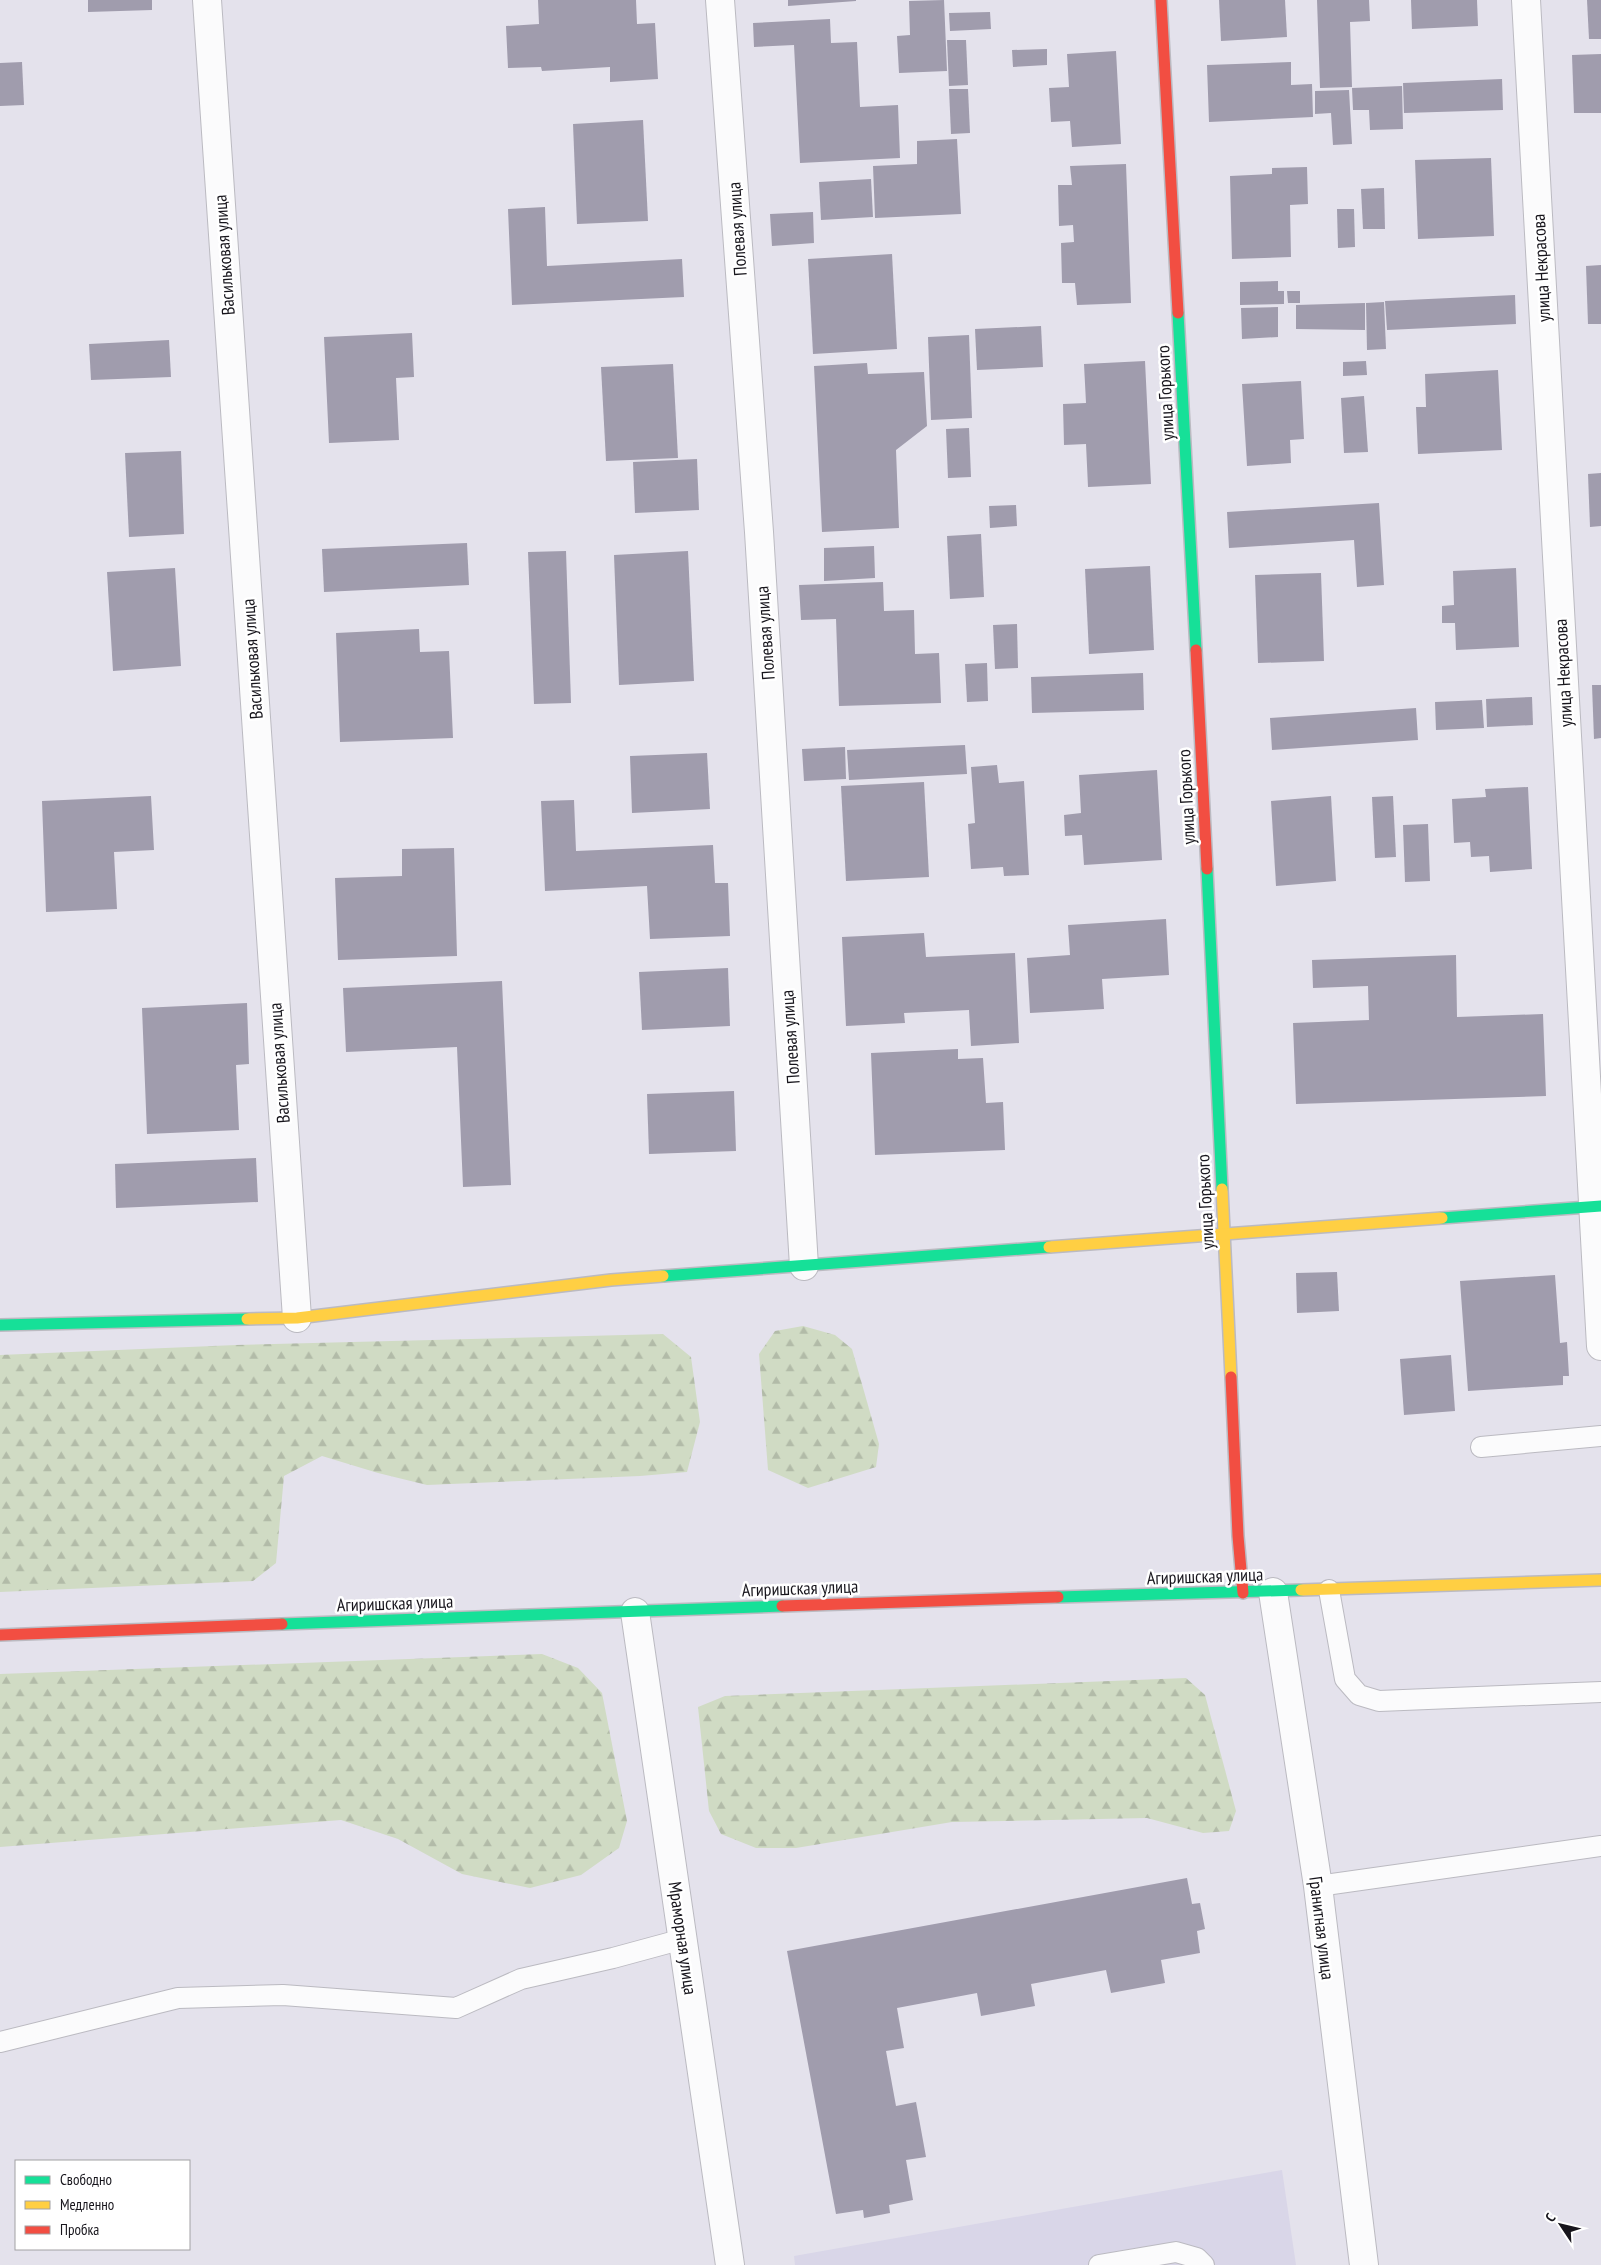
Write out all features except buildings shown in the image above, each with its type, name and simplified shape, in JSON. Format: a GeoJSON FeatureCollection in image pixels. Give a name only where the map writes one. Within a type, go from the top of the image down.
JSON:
{"type":"FeatureCollection","features":[{"type":"Feature","properties":{"kind":"street","name":"Васильковая улица"},"geometry":{"type":"LineString","coordinates":[[207,0],[297,1318]]}},
{"type":"Feature","properties":{"kind":"street","name":"Полевая улица"},"geometry":{"type":"LineString","coordinates":[[720,0],[759,532],[804,1266]]}},
{"type":"Feature","properties":{"kind":"street","name":"улица Горького"},"geometry":{"type":"LineString","coordinates":[[1160,0],[1202,745],[1238,1536],[1243,1593]]}},
{"type":"Feature","properties":{"kind":"street","name":"улица Некрасова"},"geometry":{"type":"LineString","coordinates":[[1526,0],[1597,1206],[1601,1346]]}},
{"type":"Feature","properties":{"kind":"street"},"geometry":{"type":"LineString","coordinates":[[0,1325],[297,1318],[611,1280],[1597,1206]]}},
{"type":"Feature","properties":{"kind":"street","name":"Агиришская улица"},"geometry":{"type":"LineString","coordinates":[[0,1635],[933,1600],[1243,1593],[1601,1580]]}},
{"type":"Feature","properties":{"kind":"street","name":"Гранитная улица"},"geometry":{"type":"LineString","coordinates":[[1273,1592],[1318,1886],[1364,2265]]}},
{"type":"Feature","properties":{"kind":"street","name":"Мраморная улица"},"geometry":{"type":"LineString","coordinates":[[635,1612],[730,2265]]}},
{"type":"Feature","properties":{"kind":"lane"},"geometry":{"type":"LineString","coordinates":[[1480,1447],[1601,1436]]}},
{"type":"Feature","properties":{"kind":"lane"},"geometry":{"type":"LineString","coordinates":[[1329,1590],[1345,1679],[1360,1695],[1379,1701],[1601,1692]]}},
{"type":"Feature","properties":{"kind":"lane"},"geometry":{"type":"LineString","coordinates":[[1318,1886],[1601,1846]]}},
{"type":"Feature","properties":{"kind":"lane"},"geometry":{"type":"LineString","coordinates":[[0,2042],[178,1998],[283,1995],[456,2008],[521,1979],[613,1958],[682,1939]]}},
{"type":"Feature","properties":{"kind":"lane"},"geometry":{"type":"LineString","coordinates":[[1099,2265],[1176,2252],[1197,2258],[1204,2265]]}},
{"type":"Feature","properties":{"kind":"shaded area"},"geometry":{"type":"Polygon","coordinates":[[[1282,2170],[1296,2265],[795,2265],[794,2256],[1282,2170]]]}},
{"type":"Feature","properties":{"kind":"green space"},"geometry":{"type":"Polygon","coordinates":[[[803,1326],[835,1335],[852,1349],[879,1444],[876,1467],[808,1488],[768,1470],[759,1354],[775,1331],[803,1326]]]}},
{"type":"Feature","properties":{"kind":"green space"},"geometry":{"type":"Polygon","coordinates":[[[663,1334],[691,1357],[700,1422],[687,1472],[640,1476],[427,1485],[322,1456],[284,1476],[276,1563],[253,1581],[0,1592],[0,1355],[236,1345],[663,1334]]]}},
{"type":"Feature","properties":{"kind":"green space"},"geometry":{"type":"Polygon","coordinates":[[[542,1654],[578,1668],[602,1693],[627,1821],[619,1848],[581,1875],[530,1888],[462,1874],[398,1839],[341,1820],[0,1847],[0,1674],[542,1654]]]}},
{"type":"Feature","properties":{"kind":"green space"},"geometry":{"type":"Polygon","coordinates":[[[1186,1678],[1205,1695],[1236,1811],[1229,1831],[1203,1833],[1147,1818],[952,1822],[796,1848],[756,1848],[721,1834],[709,1811],[698,1707],[725,1696],[1186,1678]]]}},
{"type":"Feature","properties":{"kind":"traffic: fast"},"geometry":{"type":"LineString","coordinates":[[1178,313],[1196,650]]}},
{"type":"Feature","properties":{"kind":"traffic: fast"},"geometry":{"type":"LineString","coordinates":[[1207,869],[1222,1189]]}},
{"type":"Feature","properties":{"kind":"traffic: fast"},"geometry":{"type":"LineString","coordinates":[[1442,1218],[1601,1206]]}},
{"type":"Feature","properties":{"kind":"traffic: fast"},"geometry":{"type":"LineString","coordinates":[[663,1276],[1049,1247]]}},
{"type":"Feature","properties":{"kind":"traffic: fast"},"geometry":{"type":"LineString","coordinates":[[0,1325],[247,1319]]}},
{"type":"Feature","properties":{"kind":"traffic: fast"},"geometry":{"type":"LineString","coordinates":[[1058,1597],[1301,1590]]}},
{"type":"Feature","properties":{"kind":"traffic: fast"},"geometry":{"type":"LineString","coordinates":[[282,1624],[782,1606]]}},
{"type":"Feature","properties":{"kind":"traffic: slow"},"geometry":{"type":"LineString","coordinates":[[1222,1189],[1231,1377]]}},
{"type":"Feature","properties":{"kind":"traffic: slow"},"geometry":{"type":"LineString","coordinates":[[1049,1247],[1442,1218]]}},
{"type":"Feature","properties":{"kind":"traffic: slow"},"geometry":{"type":"LineString","coordinates":[[247,1319],[297,1318],[611,1280],[663,1276]]}},
{"type":"Feature","properties":{"kind":"traffic: slow"},"geometry":{"type":"LineString","coordinates":[[1301,1590],[1601,1580]]}},
{"type":"Feature","properties":{"kind":"traffic: jam"},"geometry":{"type":"LineString","coordinates":[[1161,0],[1178,313]]}},
{"type":"Feature","properties":{"kind":"traffic: jam"},"geometry":{"type":"LineString","coordinates":[[1196,650],[1207,869]]}},
{"type":"Feature","properties":{"kind":"traffic: jam"},"geometry":{"type":"LineString","coordinates":[[1231,1377],[1238,1536],[1243,1593]]}},
{"type":"Feature","properties":{"kind":"traffic: jam"},"geometry":{"type":"LineString","coordinates":[[782,1606],[1058,1597]]}},
{"type":"Feature","properties":{"kind":"traffic: jam"},"geometry":{"type":"LineString","coordinates":[[0,1635],[282,1624]]}}]}
